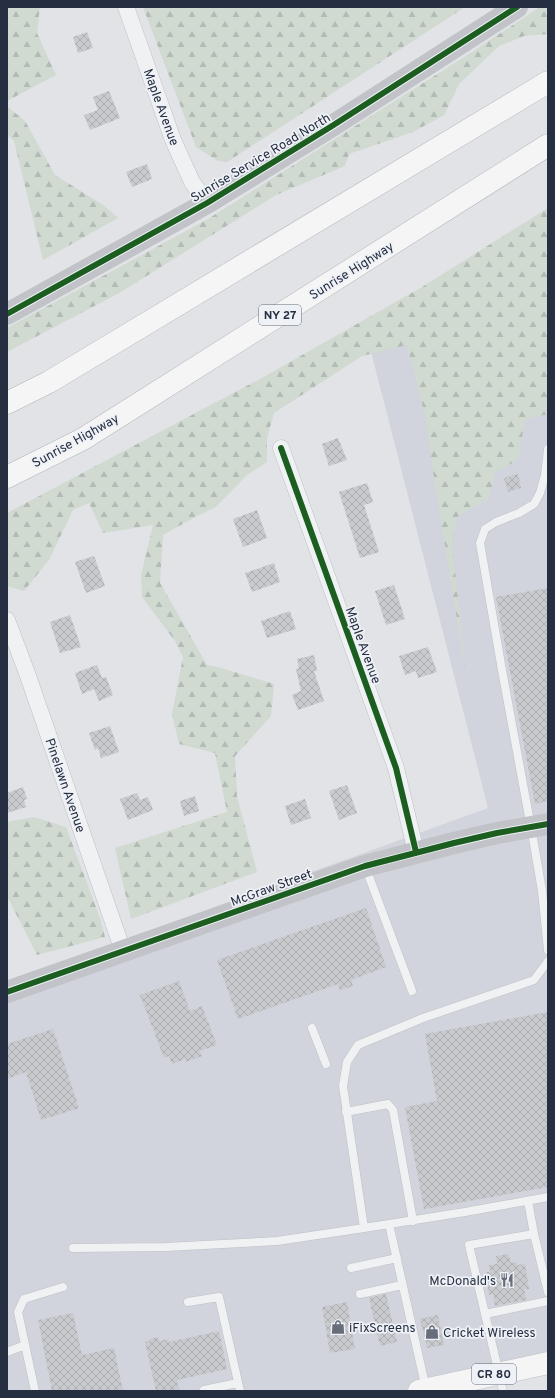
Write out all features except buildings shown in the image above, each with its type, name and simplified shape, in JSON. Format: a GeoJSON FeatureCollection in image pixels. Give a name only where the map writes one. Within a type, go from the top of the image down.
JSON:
{"type":"FeatureCollection","features":[{"type":"Feature","properties":{"kind":"main road"},"geometry":{"type":"LineString","coordinates":[[7,403],[49,382],[548,82]]}},
{"type":"Feature","properties":{"kind":"main road","name":"Sunrise Highway"},"geometry":{"type":"LineString","coordinates":[[7,477],[83,439],[548,145]]}},
{"type":"Feature","properties":{"kind":"main road","name":"CR 80"},"geometry":{"type":"LineString","coordinates":[[423,1390],[502,1382],[548,1363]]}},
{"type":"Feature","properties":{"kind":"street","name":"Maple Avenue"},"geometry":{"type":"LineString","coordinates":[[126,7],[173,140],[192,182],[207,203]]}},
{"type":"Feature","properties":{"kind":"street","name":"Sunrise Service Road North"},"geometry":{"type":"LineString","coordinates":[[7,314],[207,203],[332,126],[517,7]]}},
{"type":"Feature","properties":{"kind":"street","name":"Maple Avenue"},"geometry":{"type":"LineString","coordinates":[[281,448],[396,768],[416,852]]}},
{"type":"Feature","properties":{"kind":"street","name":"Pinelawn Avenue"},"geometry":{"type":"LineString","coordinates":[[7,620],[27,673],[123,951]]}},
{"type":"Feature","properties":{"kind":"street","name":"McGraw Street"},"geometry":{"type":"LineString","coordinates":[[7,992],[365,866],[416,852],[539,825]]}},
{"type":"Feature","properties":{"kind":"lane"},"geometry":{"type":"LineString","coordinates":[[548,449],[545,475],[540,493],[534,504],[519,513],[496,522],[484,529],[480,543],[502,670],[539,825],[542,891],[548,950]]}},
{"type":"Feature","properties":{"kind":"lane"},"geometry":{"type":"LineString","coordinates":[[365,866],[412,991]]}},
{"type":"Feature","properties":{"kind":"lane"},"geometry":{"type":"LineString","coordinates":[[364,1228],[343,1086],[347,1062],[358,1045],[423,1018],[534,980],[548,960]]}},
{"type":"Feature","properties":{"kind":"lane"},"geometry":{"type":"LineString","coordinates":[[312,1028],[326,1064]]}},
{"type":"Feature","properties":{"kind":"lane"},"geometry":{"type":"LineString","coordinates":[[346,1112],[388,1104],[393,1110],[413,1221]]}},
{"type":"Feature","properties":{"kind":"lane"},"geometry":{"type":"LineString","coordinates":[[73,1248],[166,1247],[277,1241],[413,1221],[548,1197]]}},
{"type":"Feature","properties":{"kind":"lane"},"geometry":{"type":"LineString","coordinates":[[528,1201],[534,1234],[548,1292]]}},
{"type":"Feature","properties":{"kind":"lane"},"geometry":{"type":"LineString","coordinates":[[389,1224],[423,1390]]}},
{"type":"Feature","properties":{"kind":"lane"},"geometry":{"type":"LineString","coordinates":[[502,1382],[469,1245],[534,1234]]}},
{"type":"Feature","properties":{"kind":"lane"},"geometry":{"type":"LineString","coordinates":[[351,1268],[396,1258]]}},
{"type":"Feature","properties":{"kind":"lane"},"geometry":{"type":"LineString","coordinates":[[360,1294],[402,1285]]}},
{"type":"Feature","properties":{"kind":"lane"},"geometry":{"type":"LineString","coordinates":[[35,1391],[18,1312],[24,1299],[63,1287]]}},
{"type":"Feature","properties":{"kind":"lane"},"geometry":{"type":"LineString","coordinates":[[188,1302],[219,1297],[238,1387],[204,1390]]}},
{"type":"Feature","properties":{"kind":"lane"},"geometry":{"type":"LineString","coordinates":[[485,1314],[548,1301]]}},
{"type":"Feature","properties":{"kind":"lane"},"geometry":{"type":"LineString","coordinates":[[7,1352],[25,1345]]}},
{"type":"Feature","properties":{"kind":"shaded area"},"geometry":{"type":"Polygon","coordinates":[[[548,237],[548,1363],[419,1391],[7,1391],[7,982],[488,808],[366,332],[548,237]]]}},
{"type":"Feature","properties":{"kind":"green space"},"geometry":{"type":"Polygon","coordinates":[[[7,7],[40,7],[37,33],[56,75],[7,101],[7,7]]]}},
{"type":"Feature","properties":{"kind":"green space"},"geometry":{"type":"Polygon","coordinates":[[[143,7],[465,7],[227,162],[218,161],[196,147],[143,7]]]}},
{"type":"Feature","properties":{"kind":"green space"},"geometry":{"type":"Polygon","coordinates":[[[540,7],[548,7],[548,34],[524,36],[499,46],[459,84],[444,115],[413,132],[349,154],[345,166],[276,195],[121,292],[7,352],[7,328],[208,219],[469,54],[540,7]]]}},
{"type":"Feature","properties":{"kind":"green space"},"geometry":{"type":"Polygon","coordinates":[[[7,106],[25,121],[55,175],[103,205],[118,218],[43,260],[14,141],[7,134],[7,106]]]}},
{"type":"Feature","properties":{"kind":"green space"},"geometry":{"type":"Polygon","coordinates":[[[548,208],[548,414],[525,419],[518,460],[495,472],[492,488],[487,500],[458,516],[452,543],[466,674],[434,478],[426,419],[407,345],[362,356],[274,413],[267,438],[267,462],[247,475],[216,507],[163,535],[160,583],[207,665],[274,684],[271,716],[235,756],[237,796],[257,872],[131,919],[115,848],[227,812],[215,753],[179,744],[172,714],[183,657],[175,641],[142,597],[141,575],[153,525],[103,533],[89,503],[73,510],[49,560],[24,591],[7,586],[7,513],[260,379],[422,287],[548,208]]]}},
{"type":"Feature","properties":{"kind":"green space"},"geometry":{"type":"Polygon","coordinates":[[[34,817],[66,827],[100,918],[105,937],[37,955],[7,896],[7,822],[34,817]]]}},
{"type":"Feature","properties":{"kind":"cycle path"},"geometry":{"type":"LineString","coordinates":[[7,314],[207,203],[332,126],[517,7]]}},
{"type":"Feature","properties":{"kind":"cycle path"},"geometry":{"type":"LineString","coordinates":[[281,448],[396,768],[416,852]]}},
{"type":"Feature","properties":{"kind":"cycle path"},"geometry":{"type":"LineString","coordinates":[[7,992],[365,866],[497,833],[548,824]]}},
{"type":"Feature","properties":{"kind":"place","name":"McDonald's"},"geometry":{"type":"Point","coordinates":[507,1280]}},
{"type":"Feature","properties":{"kind":"place","name":"iFixScreens"},"geometry":{"type":"Point","coordinates":[338,1327]}},
{"type":"Feature","properties":{"kind":"place","name":"Cricket Wireless"},"geometry":{"type":"Point","coordinates":[432,1332]}}]}
